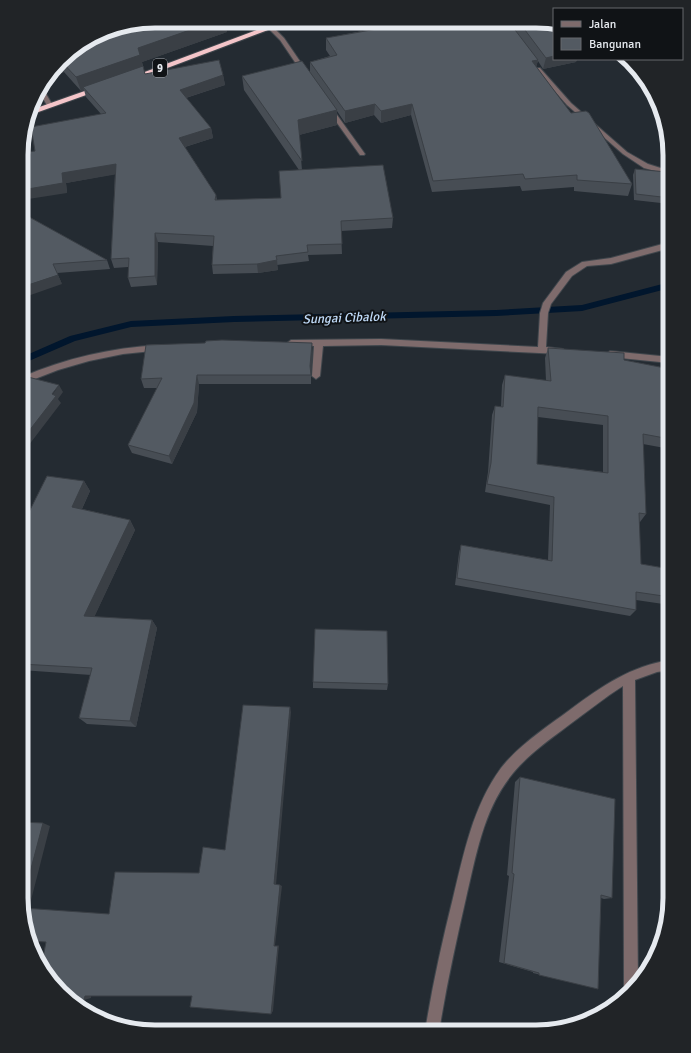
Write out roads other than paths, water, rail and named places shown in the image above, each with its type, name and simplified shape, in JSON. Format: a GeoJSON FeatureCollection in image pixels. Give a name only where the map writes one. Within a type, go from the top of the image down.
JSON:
{"type":"FeatureCollection","features":[{"type":"Feature","properties":{"kind":"highway","name":"9"},"geometry":{"type":"LineString","coordinates":[[124,81],[271,28]]}},
{"type":"Feature","properties":{"kind":"highway"},"geometry":{"type":"LineString","coordinates":[[36,111],[109,86]]}},
{"type":"Feature","properties":{"kind":"street"},"geometry":{"type":"LineString","coordinates":[[271,28],[282,39],[308,78]]}},
{"type":"Feature","properties":{"kind":"street"},"geometry":{"type":"LineString","coordinates":[[535,66],[553,88],[612,143],[646,166],[663,171]]}},
{"type":"Feature","properties":{"kind":"street"},"geometry":{"type":"LineString","coordinates":[[44,94],[50,106]]}},
{"type":"Feature","properties":{"kind":"street"},"geometry":{"type":"LineString","coordinates":[[326,103],[362,154]]}},
{"type":"Feature","properties":{"kind":"street"},"geometry":{"type":"LineString","coordinates":[[542,349],[544,313],[547,303],[568,274],[585,264],[611,261],[663,247]]}},
{"type":"Feature","properties":{"kind":"street"},"geometry":{"type":"LineString","coordinates":[[316,376],[319,342]]}},
{"type":"Feature","properties":{"kind":"street"},"geometry":{"type":"LineString","coordinates":[[285,343],[381,342],[542,349],[572,352]]}},
{"type":"Feature","properties":{"kind":"street"},"geometry":{"type":"LineString","coordinates":[[28,379],[68,362],[108,353],[166,348]]}},
{"type":"Feature","properties":{"kind":"street"},"geometry":{"type":"LineString","coordinates":[[601,354],[663,359]]}},
{"type":"Feature","properties":{"kind":"street"},"geometry":{"type":"LineString","coordinates":[[433,1025],[446,957],[467,865],[481,817],[492,792],[506,771],[534,745],[598,696],[630,677],[658,666],[663,666]]}},
{"type":"Feature","properties":{"kind":"street"},"geometry":{"type":"LineString","coordinates":[[630,677],[631,982]]}},
{"type":"Feature","properties":{"kind":"waterway","name":"Sungai Cibalok"},"geometry":{"type":"LineString","coordinates":[[28,358],[73,338],[131,324],[234,319],[496,313],[582,308],[663,287]]}}]}
